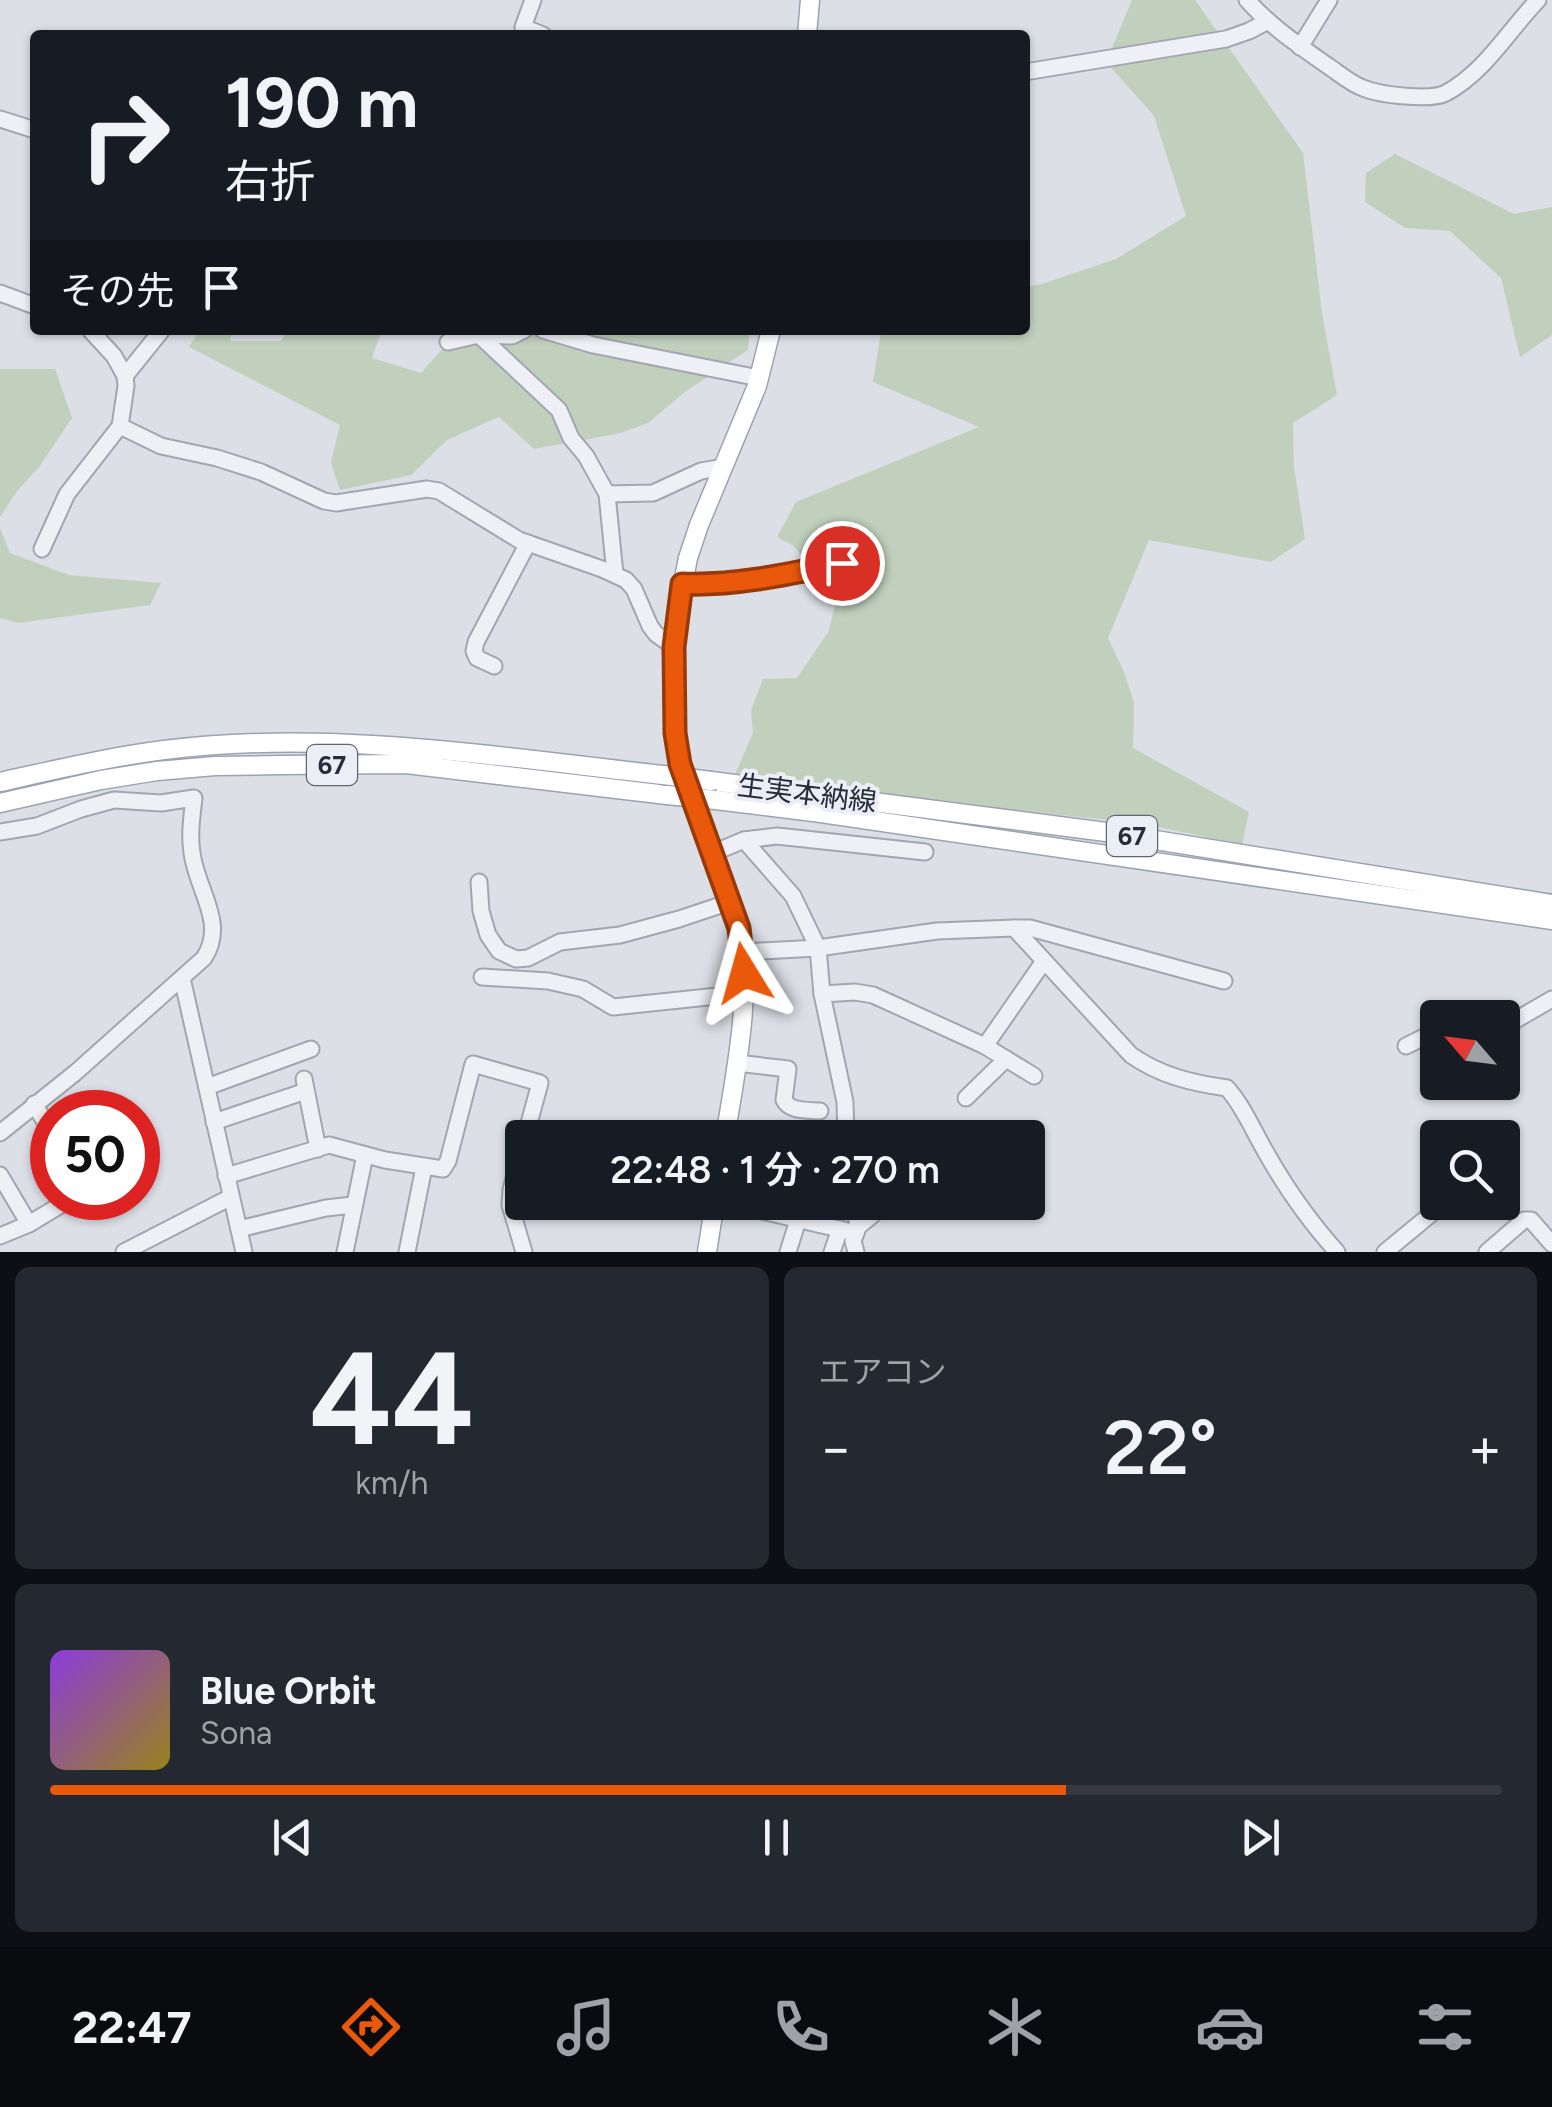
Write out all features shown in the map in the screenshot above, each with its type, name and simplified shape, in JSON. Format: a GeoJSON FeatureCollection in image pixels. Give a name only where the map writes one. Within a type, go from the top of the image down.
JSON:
{"type":"FeatureCollection","features":[{"type":"Feature","properties":{"kind":"main road"},"geometry":{"type":"LineString","coordinates":[[807,30],[810,0]]}},
{"type":"Feature","properties":{"kind":"main road"},"geometry":{"type":"LineString","coordinates":[[728,1120],[746,993],[743,952],[714,853],[680,764],[674,718],[674,647],[682,584],[699,525],[759,378],[770,335]]}},
{"type":"Feature","properties":{"kind":"main road","name":"生実本納線"},"geometry":{"type":"LineString","coordinates":[[0,782],[164,750],[277,743],[368,745],[711,780],[1106,832],[1552,904]]}},
{"type":"Feature","properties":{"kind":"main road","name":"生実本納線"},"geometry":{"type":"LineString","coordinates":[[0,803],[102,780],[215,766],[406,764],[821,813],[1552,920]]}},
{"type":"Feature","properties":{"kind":"main road"},"geometry":{"type":"LineString","coordinates":[[707,1252],[712,1220]]}},
{"type":"Feature","properties":{"kind":"street"},"geometry":{"type":"LineString","coordinates":[[530,30],[523,27],[534,0]]}},
{"type":"Feature","properties":{"kind":"street"},"geometry":{"type":"LineString","coordinates":[[1247,0],[1300,47],[1364,89],[1411,97],[1441,96],[1480,68],[1538,0]]}},
{"type":"Feature","properties":{"kind":"street"},"geometry":{"type":"LineString","coordinates":[[1300,47],[1329,0]]}},
{"type":"Feature","properties":{"kind":"street"},"geometry":{"type":"LineString","coordinates":[[1030,71],[1226,39],[1268,22]]}},
{"type":"Feature","properties":{"kind":"street"},"geometry":{"type":"LineString","coordinates":[[0,119],[30,128]]}},
{"type":"Feature","properties":{"kind":"street"},"geometry":{"type":"LineString","coordinates":[[0,293],[30,304]]}},
{"type":"Feature","properties":{"kind":"street"},"geometry":{"type":"LineString","coordinates":[[42,549],[66,494],[120,426],[125,376],[114,356],[95,335]]}},
{"type":"Feature","properties":{"kind":"street"},"geometry":{"type":"LineString","coordinates":[[125,376],[158,335]]}},
{"type":"Feature","properties":{"kind":"street"},"geometry":{"type":"LineString","coordinates":[[448,342],[514,335]]}},
{"type":"Feature","properties":{"kind":"street"},"geometry":{"type":"LineString","coordinates":[[576,335],[592,345],[759,378]]}},
{"type":"Feature","properties":{"kind":"street"},"geometry":{"type":"LineString","coordinates":[[479,336],[559,410],[571,438],[586,456],[607,494],[615,574]]}},
{"type":"Feature","properties":{"kind":"street"},"geometry":{"type":"LineString","coordinates":[[120,426],[161,446],[260,472],[324,501],[336,503],[427,489],[439,491],[519,540],[626,580],[650,626],[674,647]]}},
{"type":"Feature","properties":{"kind":"street"},"geometry":{"type":"LineString","coordinates":[[607,494],[653,493],[701,471],[724,467]]}},
{"type":"Feature","properties":{"kind":"street"},"geometry":{"type":"LineString","coordinates":[[494,666],[477,658],[474,650],[528,543]]}},
{"type":"Feature","properties":{"kind":"street"},"geometry":{"type":"LineString","coordinates":[[682,584],[764,578],[842,563]]}},
{"type":"Feature","properties":{"kind":"street"},"geometry":{"type":"LineString","coordinates":[[0,832],[37,826],[114,800],[162,802],[194,798],[192,853],[212,918],[214,938],[204,958],[53,1090]]}},
{"type":"Feature","properties":{"kind":"street"},"geometry":{"type":"LineString","coordinates":[[714,853],[744,840],[777,836],[925,852]]}},
{"type":"Feature","properties":{"kind":"street"},"geometry":{"type":"LineString","coordinates":[[744,840],[794,896],[818,948],[822,994],[845,1120]]}},
{"type":"Feature","properties":{"kind":"street"},"geometry":{"type":"LineString","coordinates":[[479,882],[488,935],[499,952],[516,958],[528,958],[560,942],[620,935],[730,902]]}},
{"type":"Feature","properties":{"kind":"street"},"geometry":{"type":"LineString","coordinates":[[1014,928],[1131,1055],[1170,1076],[1228,1088],[1302,1208],[1337,1252]]}},
{"type":"Feature","properties":{"kind":"street"},"geometry":{"type":"LineString","coordinates":[[743,952],[818,948],[937,931],[1030,928],[1224,981]]}},
{"type":"Feature","properties":{"kind":"street"},"geometry":{"type":"LineString","coordinates":[[985,1046],[1044,961]]}},
{"type":"Feature","properties":{"kind":"street"},"geometry":{"type":"LineString","coordinates":[[482,977],[548,981],[582,990],[613,1007],[746,993]]}},
{"type":"Feature","properties":{"kind":"street"},"geometry":{"type":"LineString","coordinates":[[182,978],[244,1252]]}},
{"type":"Feature","properties":{"kind":"street"},"geometry":{"type":"LineString","coordinates":[[822,994],[873,994],[985,1046],[1034,1076]]}},
{"type":"Feature","properties":{"kind":"street"},"geometry":{"type":"LineString","coordinates":[[1520,1018],[1552,999]]}},
{"type":"Feature","properties":{"kind":"street"},"geometry":{"type":"LineString","coordinates":[[1406,1046],[1420,1039]]}},
{"type":"Feature","properties":{"kind":"street"},"geometry":{"type":"LineString","coordinates":[[206,1088],[311,1049]]}},
{"type":"Feature","properties":{"kind":"street"},"geometry":{"type":"LineString","coordinates":[[966,1098],[1006,1059]]}},
{"type":"Feature","properties":{"kind":"street"},"geometry":{"type":"LineString","coordinates":[[737,1063],[788,1069],[786,1105],[820,1111]]}},
{"type":"Feature","properties":{"kind":"street"},"geometry":{"type":"LineString","coordinates":[[226,1176],[329,1146],[443,1169],[473,1064],[540,1083],[530,1120]]}},
{"type":"Feature","properties":{"kind":"street"},"geometry":{"type":"LineString","coordinates":[[214,1122],[305,1085],[318,1149]]}},
{"type":"Feature","properties":{"kind":"street"},"geometry":{"type":"LineString","coordinates":[[0,1134],[30,1108]]}},
{"type":"Feature","properties":{"kind":"street"},"geometry":{"type":"LineString","coordinates":[[345,1252],[366,1154]]}},
{"type":"Feature","properties":{"kind":"street"},"geometry":{"type":"LineString","coordinates":[[407,1252],[424,1167]]}},
{"type":"Feature","properties":{"kind":"street"},"geometry":{"type":"LineString","coordinates":[[0,1175],[29,1224]]}},
{"type":"Feature","properties":{"kind":"street"},"geometry":{"type":"LineString","coordinates":[[124,1252],[231,1197]]}},
{"type":"Feature","properties":{"kind":"street"},"geometry":{"type":"LineString","coordinates":[[239,1229],[353,1205]]}},
{"type":"Feature","properties":{"kind":"street"},"geometry":{"type":"LineString","coordinates":[[0,1236],[36,1220]]}},
{"type":"Feature","properties":{"kind":"street"},"geometry":{"type":"LineString","coordinates":[[514,1220],[524,1252]]}},
{"type":"Feature","properties":{"kind":"street"},"geometry":{"type":"LineString","coordinates":[[788,1252],[798,1220],[851,1230]]}},
{"type":"Feature","properties":{"kind":"street"},"geometry":{"type":"LineString","coordinates":[[852,1220],[856,1252]]}},
{"type":"Feature","properties":{"kind":"street"},"geometry":{"type":"LineString","coordinates":[[832,1252],[864,1220]]}},
{"type":"Feature","properties":{"kind":"street"},"geometry":{"type":"LineString","coordinates":[[1385,1252],[1424,1220]]}},
{"type":"Feature","properties":{"kind":"street"},"geometry":{"type":"LineString","coordinates":[[1487,1252],[1524,1220],[1530,1220],[1552,1244]]}},
{"type":"Feature","properties":{"kind":"green space"},"geometry":{"type":"Polygon","coordinates":[[[1132,0],[1195,0],[1303,153],[1322,313],[1337,395],[1293,423],[1294,467],[1305,539],[1271,562],[1149,540],[1108,638],[1134,703],[1133,748],[1249,812],[1242,845],[1145,824],[860,793],[808,814],[748,809],[729,788],[753,733],[751,710],[763,679],[797,678],[829,631],[838,592],[792,545],[777,537],[796,502],[979,427],[873,382],[880,335],[1030,335],[1030,286],[1116,259],[1186,216],[1154,116],[1106,62],[1132,0]]]}},
{"type":"Feature","properties":{"kind":"green space"},"geometry":{"type":"Polygon","coordinates":[[[1395,154],[1514,214],[1552,207],[1552,335],[1520,357],[1501,278],[1450,231],[1405,228],[1365,202],[1366,173],[1395,154]]]}},
{"type":"Feature","properties":{"kind":"green space"},"geometry":{"type":"Polygon","coordinates":[[[197,335],[232,335],[230,341],[281,341],[284,335],[380,335],[372,358],[421,373],[455,335],[750,335],[748,350],[686,391],[648,423],[621,433],[534,449],[499,417],[447,440],[411,475],[340,490],[331,463],[340,425],[189,347],[197,335]]]}},
{"type":"Feature","properties":{"kind":"green space"},"geometry":{"type":"Polygon","coordinates":[[[0,369],[55,369],[72,418],[0,517],[0,369]]]}},
{"type":"Feature","properties":{"kind":"green space"},"geometry":{"type":"Polygon","coordinates":[[[0,528],[10,553],[69,575],[161,583],[150,605],[18,623],[0,618],[0,528]]]}},
{"type":"Feature","properties":{"kind":"route"},"geometry":{"type":"LineString","coordinates":[[744,973],[739,928],[680,764],[675,733],[674,647],[682,584],[764,578],[842,563]]}}]}
